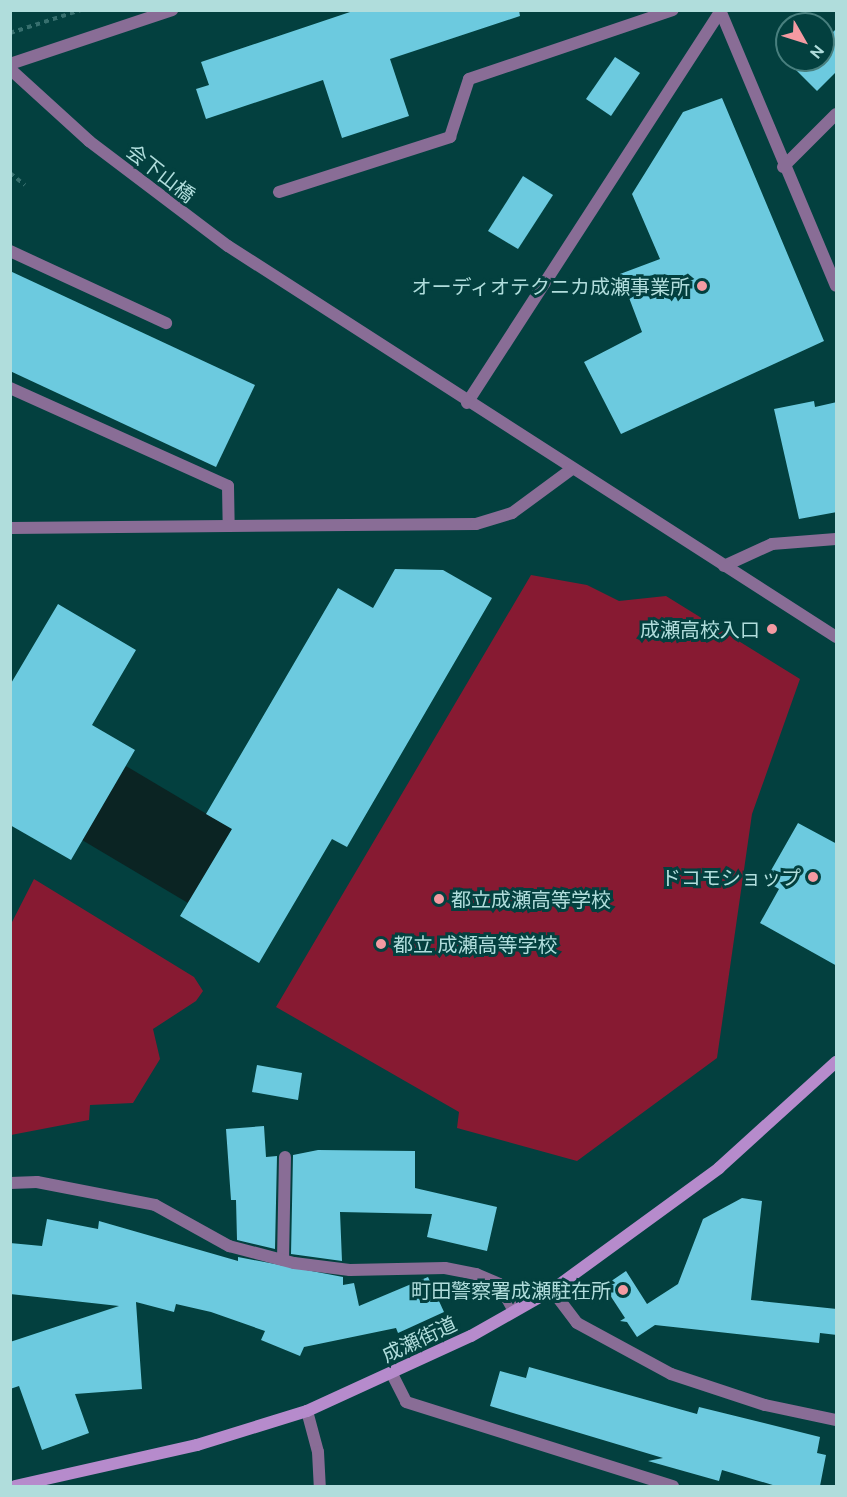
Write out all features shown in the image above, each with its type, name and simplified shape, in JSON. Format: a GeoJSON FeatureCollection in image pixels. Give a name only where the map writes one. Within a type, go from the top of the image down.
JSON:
{"type":"FeatureCollection","features":[{"type":"Feature","properties":{"kind":"main road","name":"成瀬街道"},"geometry":{"type":"LineString","coordinates":[[15,1486],[197,1445],[307,1411],[392,1374],[552,1290],[719,1168],[837,1062]]}},
{"type":"Feature","properties":{"kind":"street"},"geometry":{"type":"LineString","coordinates":[[10,66],[172,10]]}},
{"type":"Feature","properties":{"kind":"street"},"geometry":{"type":"LineString","coordinates":[[279,192],[450,137],[469,79],[673,10]]}},
{"type":"Feature","properties":{"kind":"street"},"geometry":{"type":"LineString","coordinates":[[720,11],[783,167],[837,286]]}},
{"type":"Feature","properties":{"kind":"street"},"geometry":{"type":"LineString","coordinates":[[467,403],[720,11]]}},
{"type":"Feature","properties":{"kind":"street","name":"会下山橋"},"geometry":{"type":"LineString","coordinates":[[10,66],[162,199],[299,293],[467,403],[837,637]]}},
{"type":"Feature","properties":{"kind":"street"},"geometry":{"type":"LineString","coordinates":[[783,167],[837,114]]}},
{"type":"Feature","properties":{"kind":"street"},"geometry":{"type":"LineString","coordinates":[[10,251],[165,323]]}},
{"type":"Feature","properties":{"kind":"street"},"geometry":{"type":"LineString","coordinates":[[10,388],[228,486],[229,525]]}},
{"type":"Feature","properties":{"kind":"street"},"geometry":{"type":"LineString","coordinates":[[10,528],[476,524],[512,513],[572,469]]}},
{"type":"Feature","properties":{"kind":"street"},"geometry":{"type":"LineString","coordinates":[[724,566],[772,544],[837,538]]}},
{"type":"Feature","properties":{"kind":"street"},"geometry":{"type":"LineString","coordinates":[[283,1260],[285,1157]]}},
{"type":"Feature","properties":{"kind":"street"},"geometry":{"type":"LineString","coordinates":[[10,1183],[37,1182],[155,1205],[229,1246],[283,1260],[350,1269],[445,1268],[476,1274],[499,1284],[514,1311]]}},
{"type":"Feature","properties":{"kind":"street"},"geometry":{"type":"LineString","coordinates":[[552,1290],[577,1323],[671,1374],[765,1405],[837,1420]]}},
{"type":"Feature","properties":{"kind":"street"},"geometry":{"type":"LineString","coordinates":[[392,1374],[406,1402],[673,1486]]}},
{"type":"Feature","properties":{"kind":"street"},"geometry":{"type":"LineString","coordinates":[[307,1411],[318,1452],[320,1486]]}},
{"type":"Feature","properties":{"kind":"path"},"geometry":{"type":"LineString","coordinates":[[10,33],[81,10]]}},
{"type":"Feature","properties":{"kind":"path"},"geometry":{"type":"LineString","coordinates":[[10,173],[25,185]]}},
{"type":"Feature","properties":{"kind":"shaded area"},"geometry":{"type":"Polygon","coordinates":[[[531,575],[587,585],[619,601],[666,596],[800,679],[752,814],[717,1058],[577,1161],[457,1128],[459,1112],[276,1007],[531,575]]]}},
{"type":"Feature","properties":{"kind":"shaded area"},"geometry":{"type":"Polygon","coordinates":[[[34,879],[194,977],[203,991],[196,1001],[153,1029],[160,1059],[133,1103],[90,1105],[89,1120],[11,1135],[11,924],[34,879]]]}},
{"type":"Feature","properties":{"kind":"water"},"geometry":{"type":"Polygon","coordinates":[[[126,766],[232,829],[188,903],[82,840],[126,766]]]}},
{"type":"Feature","properties":{"kind":"building"},"geometry":{"type":"Polygon","coordinates":[[[356,10],[519,10],[520,16],[390,59],[409,116],[342,138],[323,80],[206,119],[196,89],[209,85],[201,62],[356,10]]]}},
{"type":"Feature","properties":{"kind":"building"},"geometry":{"type":"Polygon","coordinates":[[[837,28],[837,71],[817,91],[798,72],[835,72],[835,30],[837,28]]]}},
{"type":"Feature","properties":{"kind":"building"},"geometry":{"type":"Polygon","coordinates":[[[615,57],[640,73],[611,116],[586,99],[615,57]]]}},
{"type":"Feature","properties":{"kind":"building"},"geometry":{"type":"Polygon","coordinates":[[[722,98],[824,341],[621,434],[584,362],[642,332],[620,274],[660,259],[632,194],[683,112],[722,98]]]}},
{"type":"Feature","properties":{"kind":"building"},"geometry":{"type":"Polygon","coordinates":[[[523,176],[553,195],[518,249],[488,231],[523,176]]]}},
{"type":"Feature","properties":{"kind":"building"},"geometry":{"type":"Polygon","coordinates":[[[10,271],[255,385],[216,467],[10,371],[10,271]]]}},
{"type":"Feature","properties":{"kind":"building"},"geometry":{"type":"Polygon","coordinates":[[[814,401],[815,407],[837,402],[837,512],[799,519],[774,409],[814,401]]]}},
{"type":"Feature","properties":{"kind":"building"},"geometry":{"type":"Polygon","coordinates":[[[395,569],[443,570],[492,598],[347,847],[332,839],[259,963],[180,916],[232,829],[206,814],[338,588],[373,608],[395,569]]]}},
{"type":"Feature","properties":{"kind":"building"},"geometry":{"type":"Polygon","coordinates":[[[58,604],[136,650],[92,725],[135,750],[71,860],[10,825],[10,685],[58,604]]]}},
{"type":"Feature","properties":{"kind":"building"},"geometry":{"type":"Polygon","coordinates":[[[798,823],[837,844],[837,966],[760,923],[779,889],[765,881],[798,823]]]}},
{"type":"Feature","properties":{"kind":"building"},"geometry":{"type":"Polygon","coordinates":[[[257,1065],[302,1073],[298,1100],[252,1092],[257,1065]]]}},
{"type":"Feature","properties":{"kind":"building"},"geometry":{"type":"Polygon","coordinates":[[[264,1126],[266,1157],[277,1156],[275,1249],[237,1240],[236,1200],[231,1200],[226,1129],[264,1126]]]}},
{"type":"Feature","properties":{"kind":"building"},"geometry":{"type":"Polygon","coordinates":[[[318,1150],[415,1151],[415,1188],[497,1207],[487,1251],[427,1237],[432,1214],[340,1212],[342,1261],[291,1254],[293,1155],[318,1150]]]}},
{"type":"Feature","properties":{"kind":"building"},"geometry":{"type":"Polygon","coordinates":[[[742,1198],[762,1201],[751,1300],[837,1309],[837,1335],[820,1333],[819,1343],[655,1325],[637,1337],[627,1322],[620,1321],[625,1318],[604,1286],[626,1271],[647,1304],[678,1284],[703,1219],[742,1198]]]}},
{"type":"Feature","properties":{"kind":"building"},"geometry":{"type":"Polygon","coordinates":[[[47,1219],[98,1229],[99,1221],[238,1261],[238,1257],[343,1277],[343,1285],[354,1283],[359,1306],[428,1277],[444,1312],[398,1333],[396,1328],[304,1347],[300,1356],[261,1340],[265,1331],[211,1312],[176,1304],[174,1312],[136,1302],[142,1389],[75,1394],[89,1433],[42,1450],[19,1386],[10,1389],[10,1342],[119,1306],[10,1294],[10,1243],[42,1246],[47,1219]]]}},
{"type":"Feature","properties":{"kind":"building"},"geometry":{"type":"Polygon","coordinates":[[[529,1367],[697,1414],[699,1407],[820,1437],[817,1453],[826,1455],[820,1486],[776,1486],[722,1470],[719,1481],[648,1461],[663,1458],[490,1406],[500,1371],[526,1378],[529,1367]]]}},
{"type":"Feature","properties":{"kind":"place","name":"オーディオテクニカ成瀬事業所"},"geometry":{"type":"Point","coordinates":[702,286]}},
{"type":"Feature","properties":{"kind":"place","name":"成瀬高校入口"},"geometry":{"type":"Point","coordinates":[772,629]}},
{"type":"Feature","properties":{"kind":"place","name":"ドコモショップ"},"geometry":{"type":"Point","coordinates":[813,877]}},
{"type":"Feature","properties":{"kind":"place","name":"都立成瀬高等学校"},"geometry":{"type":"Point","coordinates":[439,899]}},
{"type":"Feature","properties":{"kind":"place","name":"都立 成瀬高等学校"},"geometry":{"type":"Point","coordinates":[381,944]}},
{"type":"Feature","properties":{"kind":"place","name":"町田警察署成瀬駐在所"},"geometry":{"type":"Point","coordinates":[623,1290]}}]}
